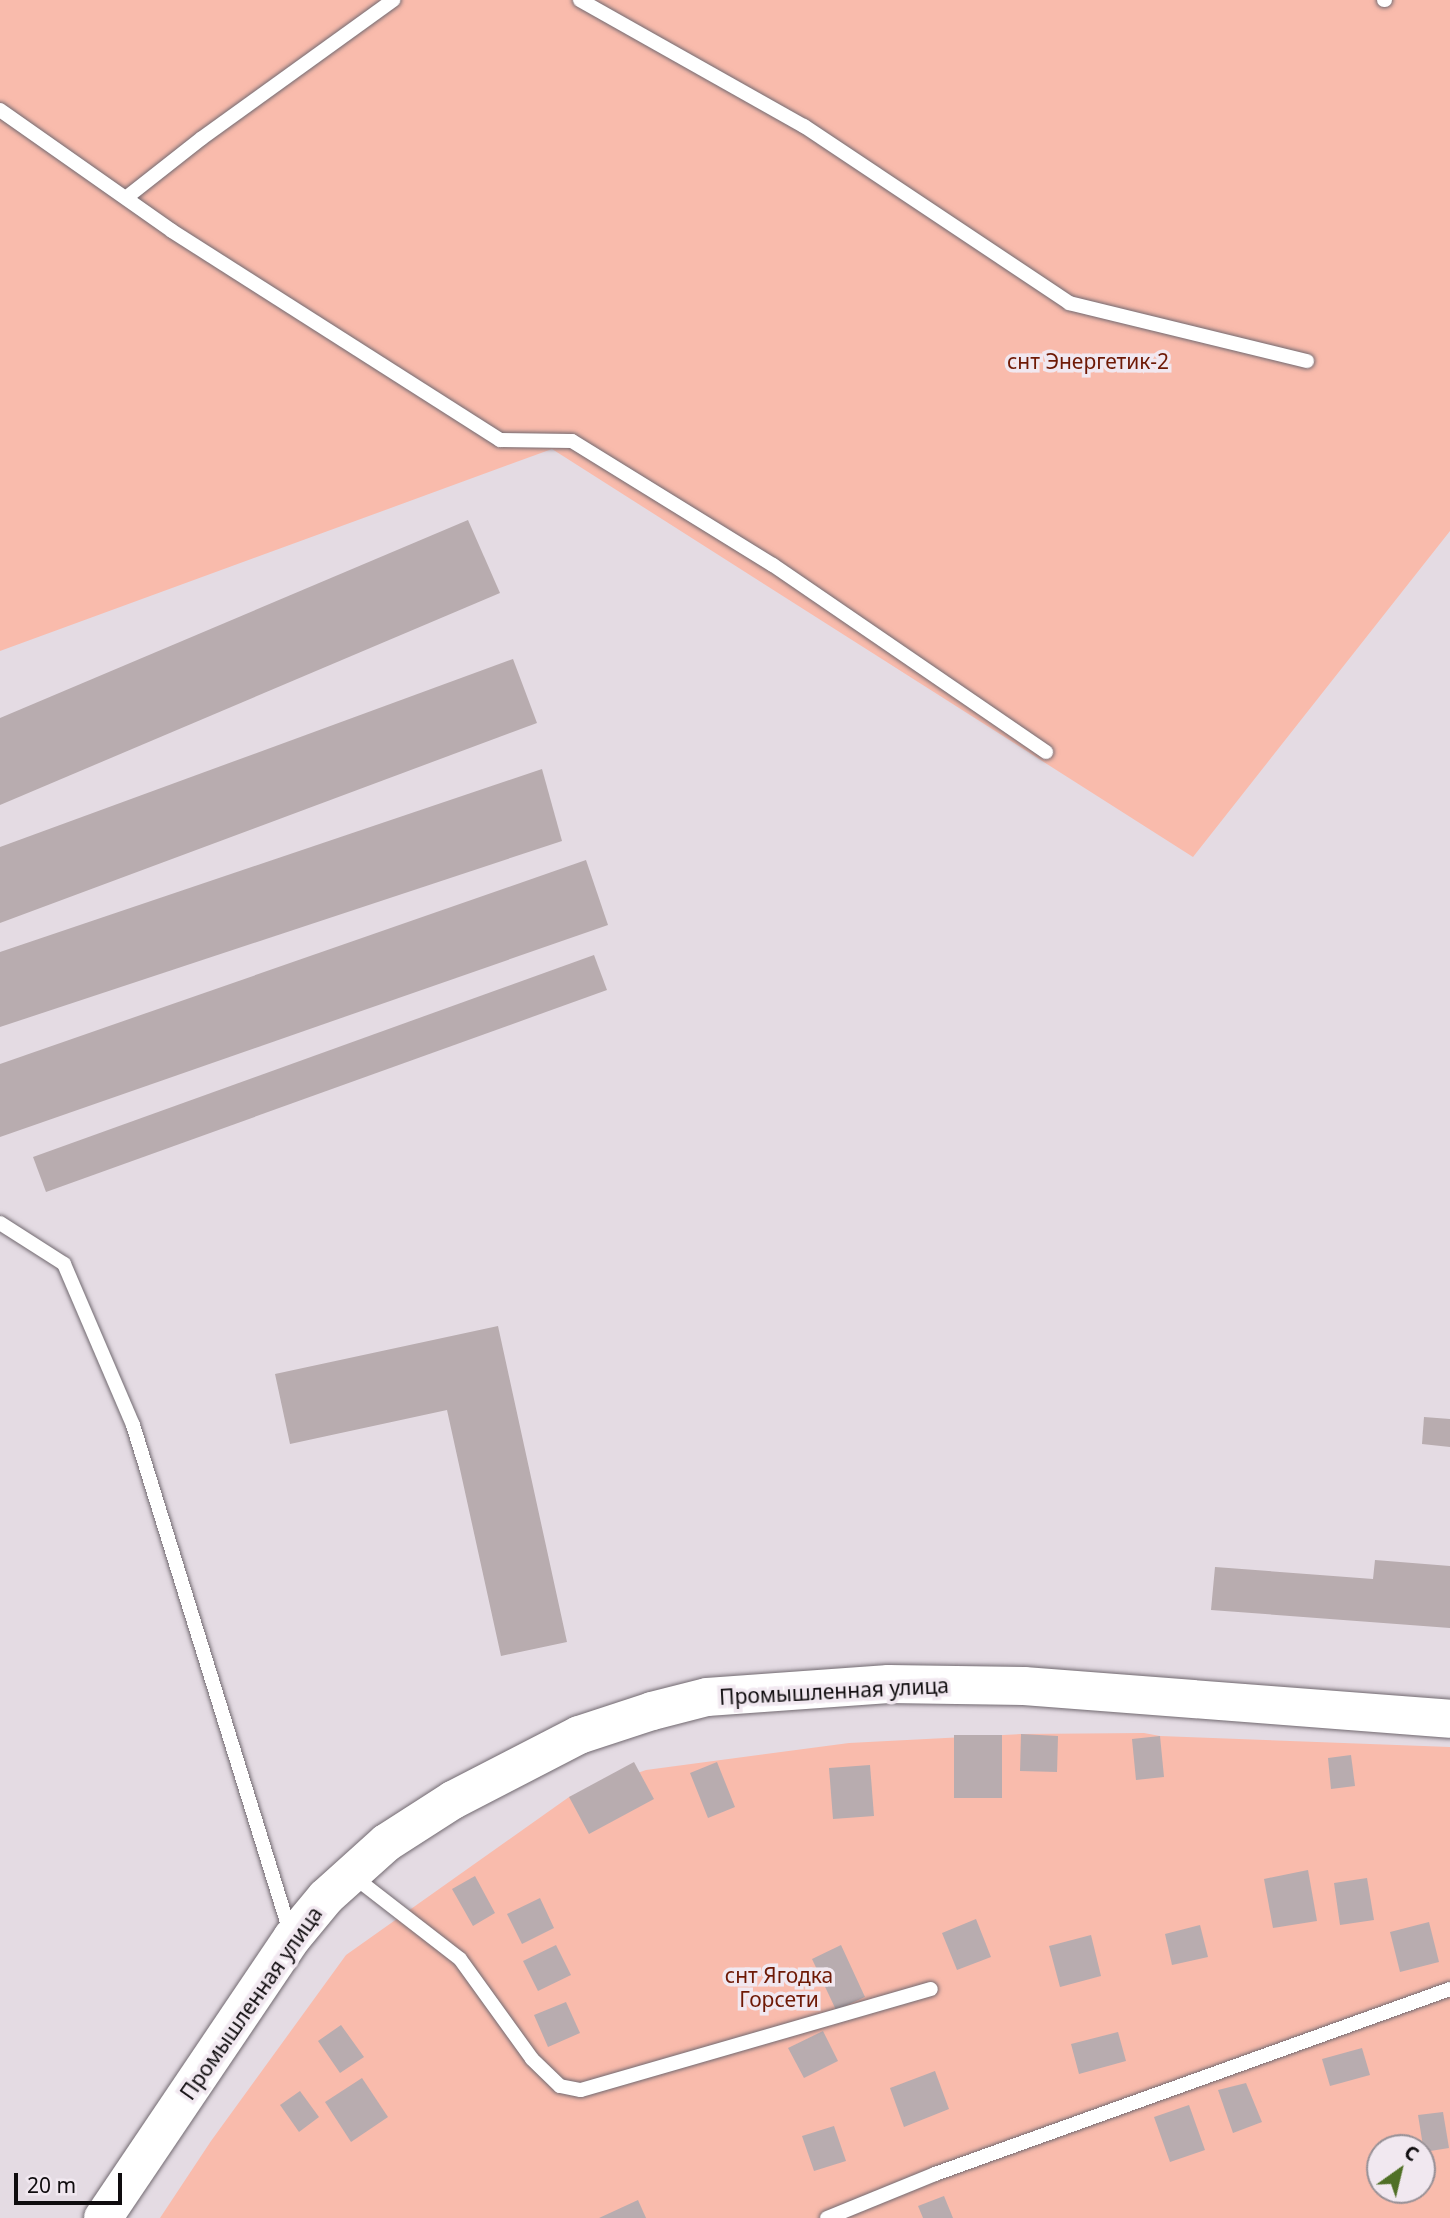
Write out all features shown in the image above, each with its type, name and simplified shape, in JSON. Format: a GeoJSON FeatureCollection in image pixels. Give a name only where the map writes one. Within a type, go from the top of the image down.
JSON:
{"type":"FeatureCollection","features":[{"type":"Feature","properties":{"kind":"main road","name":"Промышленная улица"},"geometry":{"type":"LineString","coordinates":[[103,2218],[292,1938],[349,1873],[386,1843],[511,1768],[579,1735],[652,1711],[707,1697],[889,1684],[1024,1686],[1450,1719]]}},
{"type":"Feature","properties":{"kind":"lane"},"geometry":{"type":"LineString","coordinates":[[127,197],[202,138],[393,0]]}},
{"type":"Feature","properties":{"kind":"lane"},"geometry":{"type":"LineString","coordinates":[[580,0],[804,126],[1069,303],[1307,361]]}},
{"type":"Feature","properties":{"kind":"lane"},"geometry":{"type":"LineString","coordinates":[[0,110],[172,231],[500,440],[572,441],[773,565],[1046,752]]}},
{"type":"Feature","properties":{"kind":"lane"},"geometry":{"type":"LineString","coordinates":[[0,1223],[64,1264],[133,1425],[292,1938]]}},
{"type":"Feature","properties":{"kind":"lane"},"geometry":{"type":"LineString","coordinates":[[349,1873],[460,1959],[532,2059],[560,2085],[581,2090],[931,1989]]}},
{"type":"Feature","properties":{"kind":"lane"},"geometry":{"type":"LineString","coordinates":[[828,2218],[935,2174],[1450,1989]]}},
{"type":"Feature","properties":{"kind":"green space","name":"снт Энергетик-2"},"geometry":{"type":"Polygon","coordinates":[[[0,0],[1450,0],[1450,531],[1193,857],[552,449],[0,651],[0,0]]]}},
{"type":"Feature","properties":{"kind":"green space","name":"снт Ягодка Горсети"},"geometry":{"type":"Polygon","coordinates":[[[1144,1733],[1160,1736],[1450,1747],[1450,2218],[160,2218],[211,2141],[346,1955],[569,1797],[646,1770],[849,1743],[1021,1734],[1144,1733]]]}},
{"type":"Feature","properties":{"kind":"building"},"geometry":{"type":"Polygon","coordinates":[[[468,520],[500,593],[0,805],[0,718],[468,520]]]}},
{"type":"Feature","properties":{"kind":"building"},"geometry":{"type":"Polygon","coordinates":[[[513,659],[537,723],[0,923],[0,847],[513,659]]]}},
{"type":"Feature","properties":{"kind":"building"},"geometry":{"type":"Polygon","coordinates":[[[542,769],[562,841],[0,1027],[0,952],[542,769]]]}},
{"type":"Feature","properties":{"kind":"building"},"geometry":{"type":"Polygon","coordinates":[[[586,860],[608,925],[0,1137],[0,1064],[586,860]]]}},
{"type":"Feature","properties":{"kind":"building"},"geometry":{"type":"Polygon","coordinates":[[[594,955],[607,990],[46,1192],[33,1157],[594,955]]]}},
{"type":"Feature","properties":{"kind":"building"},"geometry":{"type":"Polygon","coordinates":[[[498,1326],[567,1642],[501,1656],[447,1410],[290,1444],[275,1374],[498,1326]]]}},
{"type":"Feature","properties":{"kind":"building"},"geometry":{"type":"Polygon","coordinates":[[[1424,1417],[1450,1419],[1450,1447],[1422,1444],[1424,1417]]]}},
{"type":"Feature","properties":{"kind":"building"},"geometry":{"type":"Polygon","coordinates":[[[1375,1560],[1450,1566],[1450,1628],[1211,1610],[1215,1567],[1373,1579],[1375,1560]]]}},
{"type":"Feature","properties":{"kind":"building"},"geometry":{"type":"Polygon","coordinates":[[[1021,1734],[1058,1736],[1057,1772],[1020,1771],[1021,1734]]]}},
{"type":"Feature","properties":{"kind":"building"},"geometry":{"type":"Polygon","coordinates":[[[954,1735],[1002,1735],[1002,1798],[954,1798],[954,1735]]]}},
{"type":"Feature","properties":{"kind":"building"},"geometry":{"type":"Polygon","coordinates":[[[1160,1736],[1164,1777],[1136,1780],[1132,1739],[1160,1736]]]}},
{"type":"Feature","properties":{"kind":"building"},"geometry":{"type":"Polygon","coordinates":[[[1351,1755],[1355,1786],[1331,1789],[1328,1758],[1351,1755]]]}},
{"type":"Feature","properties":{"kind":"building"},"geometry":{"type":"Polygon","coordinates":[[[634,1762],[654,1799],[589,1834],[569,1797],[634,1762]]]}},
{"type":"Feature","properties":{"kind":"building"},"geometry":{"type":"Polygon","coordinates":[[[717,1762],[735,1807],[708,1818],[690,1773],[717,1762]]]}},
{"type":"Feature","properties":{"kind":"building"},"geometry":{"type":"Polygon","coordinates":[[[870,1765],[874,1816],[833,1819],[829,1768],[870,1765]]]}},
{"type":"Feature","properties":{"kind":"building"},"geometry":{"type":"Polygon","coordinates":[[[1308,1870],[1317,1921],[1273,1928],[1264,1879],[1308,1870]]]}},
{"type":"Feature","properties":{"kind":"building"},"geometry":{"type":"Polygon","coordinates":[[[475,1876],[495,1913],[473,1926],[452,1889],[475,1876]]]}},
{"type":"Feature","properties":{"kind":"building"},"geometry":{"type":"Polygon","coordinates":[[[1367,1878],[1374,1920],[1340,1925],[1334,1883],[1367,1878]]]}},
{"type":"Feature","properties":{"kind":"building"},"geometry":{"type":"Polygon","coordinates":[[[540,1898],[554,1928],[522,1944],[507,1914],[540,1898]]]}},
{"type":"Feature","properties":{"kind":"building"},"geometry":{"type":"Polygon","coordinates":[[[976,1919],[991,1957],[957,1970],[942,1933],[976,1919]]]}},
{"type":"Feature","properties":{"kind":"building"},"geometry":{"type":"Polygon","coordinates":[[[1429,1922],[1439,1962],[1400,1972],[1390,1932],[1429,1922]]]}},
{"type":"Feature","properties":{"kind":"building"},"geometry":{"type":"Polygon","coordinates":[[[1200,1925],[1208,1957],[1172,1965],[1165,1934],[1200,1925]]]}},
{"type":"Feature","properties":{"kind":"building"},"geometry":{"type":"Polygon","coordinates":[[[1091,1935],[1101,1976],[1060,1987],[1049,1946],[1091,1935]]]}},
{"type":"Feature","properties":{"kind":"building"},"geometry":{"type":"Polygon","coordinates":[[[556,1945],[571,1975],[538,1991],[523,1961],[556,1945]]]}},
{"type":"Feature","properties":{"kind":"building"},"geometry":{"type":"Polygon","coordinates":[[[841,1945],[865,1997],[836,2010],[812,1959],[841,1945]]]}},
{"type":"Feature","properties":{"kind":"building"},"geometry":{"type":"Polygon","coordinates":[[[566,2002],[580,2033],[548,2047],[534,2015],[566,2002]]]}},
{"type":"Feature","properties":{"kind":"building"},"geometry":{"type":"Polygon","coordinates":[[[341,2025],[364,2057],[340,2073],[318,2041],[341,2025]]]}},
{"type":"Feature","properties":{"kind":"building"},"geometry":{"type":"Polygon","coordinates":[[[823,2031],[838,2061],[804,2078],[788,2048],[823,2031]]]}},
{"type":"Feature","properties":{"kind":"building"},"geometry":{"type":"Polygon","coordinates":[[[1118,2032],[1126,2061],[1079,2074],[1071,2044],[1118,2032]]]}},
{"type":"Feature","properties":{"kind":"building"},"geometry":{"type":"Polygon","coordinates":[[[1362,2048],[1370,2075],[1330,2086],[1322,2059],[1362,2048]]]}},
{"type":"Feature","properties":{"kind":"building"},"geometry":{"type":"Polygon","coordinates":[[[935,2071],[949,2109],[904,2127],[890,2088],[935,2071]]]}},
{"type":"Feature","properties":{"kind":"building"},"geometry":{"type":"Polygon","coordinates":[[[362,2078],[388,2117],[351,2142],[325,2102],[362,2078]]]}},
{"type":"Feature","properties":{"kind":"building"},"geometry":{"type":"Polygon","coordinates":[[[1246,2083],[1262,2122],[1233,2133],[1218,2090],[1246,2083]]]}},
{"type":"Feature","properties":{"kind":"building"},"geometry":{"type":"Polygon","coordinates":[[[300,2091],[319,2117],[299,2132],[280,2105],[300,2091]]]}},
{"type":"Feature","properties":{"kind":"building"},"geometry":{"type":"Polygon","coordinates":[[[1189,2105],[1205,2150],[1170,2162],[1154,2117],[1189,2105]]]}},
{"type":"Feature","properties":{"kind":"building"},"geometry":{"type":"Polygon","coordinates":[[[1443,2112],[1449,2148],[1436,2150],[1436,2134],[1421,2134],[1418,2115],[1443,2112]]]}},
{"type":"Feature","properties":{"kind":"building"},"geometry":{"type":"Polygon","coordinates":[[[834,2126],[846,2161],[814,2171],[802,2136],[834,2126]]]}},
{"type":"Feature","properties":{"kind":"building"},"geometry":{"type":"Polygon","coordinates":[[[944,2196],[953,2218],[923,2218],[918,2206],[944,2196]]]}},
{"type":"Feature","properties":{"kind":"building"},"geometry":{"type":"Polygon","coordinates":[[[638,2200],[646,2218],[599,2218],[638,2200]]]}}]}
